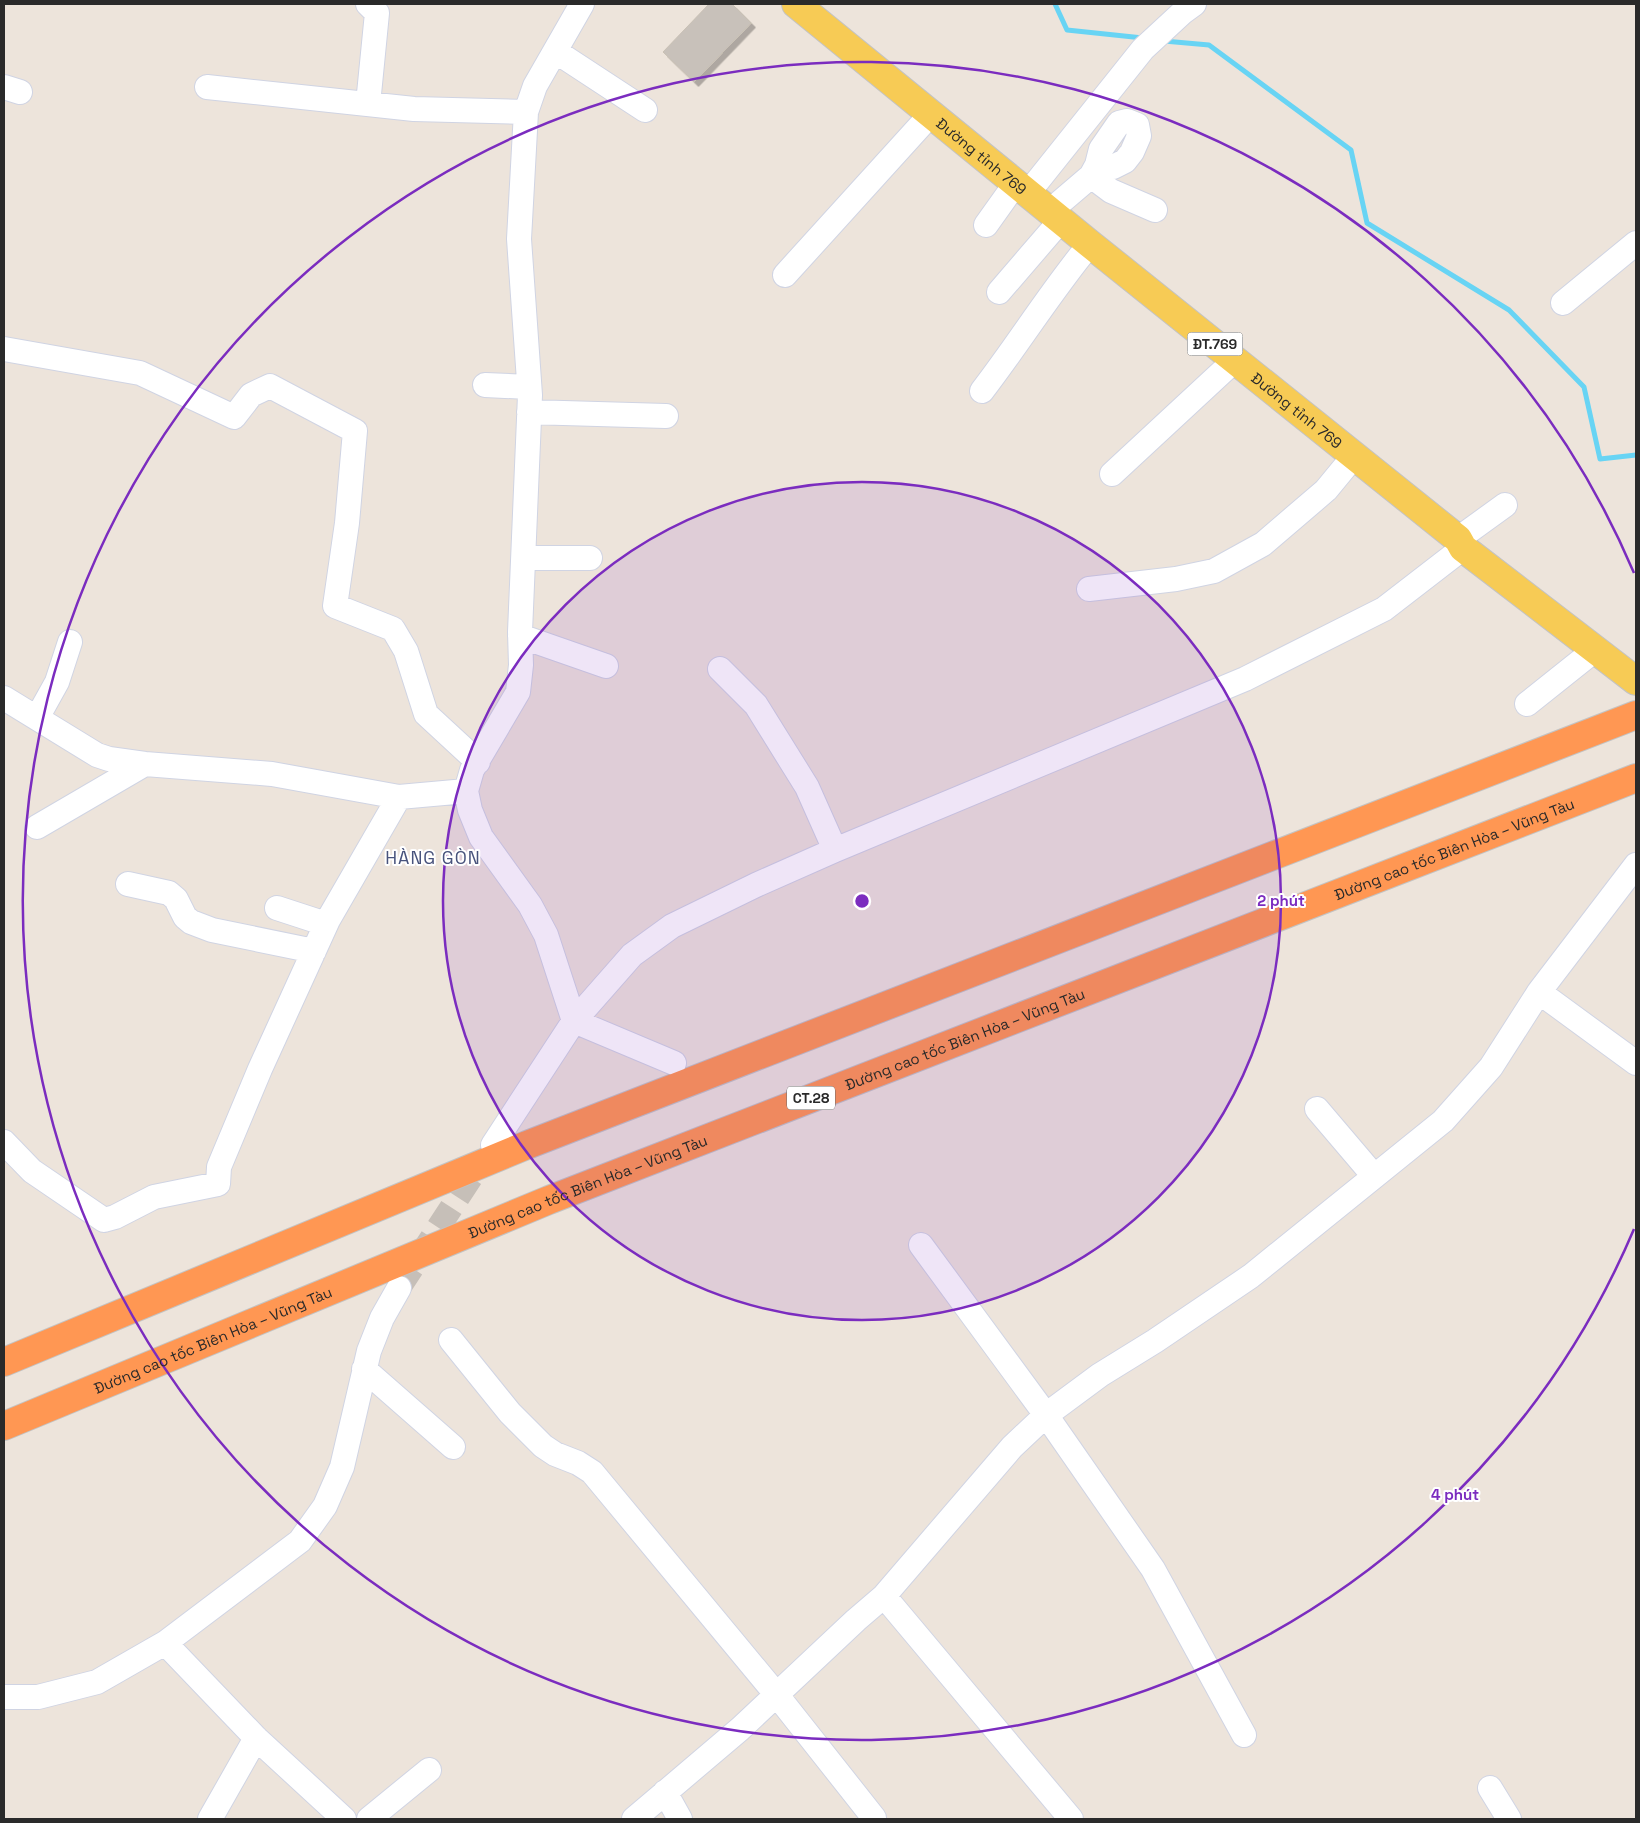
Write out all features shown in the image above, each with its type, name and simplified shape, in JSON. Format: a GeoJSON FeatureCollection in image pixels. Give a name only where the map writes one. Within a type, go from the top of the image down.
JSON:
{"type":"FeatureCollection","features":[{"type":"Feature","properties":{"kind":"highway"},"geometry":{"type":"LineString","coordinates":[[4,1362],[527,1145],[1636,715]]}},
{"type":"Feature","properties":{"kind":"highway","name":"Đường cao tốc Biên Hòa – Vũng Tàu"},"geometry":{"type":"LineString","coordinates":[[4,1426],[549,1200],[1630,780]]}},
{"type":"Feature","properties":{"kind":"main road","name":"Đường tỉnh 769"},"geometry":{"type":"LineString","coordinates":[[796,4],[1460,544],[1636,681]]}},
{"type":"Feature","properties":{"kind":"street"},"geometry":{"type":"LineString","coordinates":[[368,4],[377,13],[368,104]]}},
{"type":"Feature","properties":{"kind":"street"},"geometry":{"type":"LineString","coordinates":[[582,4],[535,86],[526,112],[518,239],[529,387],[520,636],[521,665],[518,692],[472,770],[466,791],[470,810],[481,837],[530,905],[546,936],[574,1021],[674,1063]]}},
{"type":"Feature","properties":{"kind":"street"},"geometry":{"type":"LineString","coordinates":[[986,224],[1022,188],[1143,49],[1194,4]]}},
{"type":"Feature","properties":{"kind":"street"},"geometry":{"type":"LineString","coordinates":[[555,51],[645,110]]}},
{"type":"Feature","properties":{"kind":"street"},"geometry":{"type":"LineString","coordinates":[[207,87],[414,109],[526,112]]}},
{"type":"Feature","properties":{"kind":"street"},"geometry":{"type":"LineString","coordinates":[[785,275],[931,114]]}},
{"type":"Feature","properties":{"kind":"street"},"geometry":{"type":"LineString","coordinates":[[999,292],[1056,215],[1094,170],[1111,191],[1155,210]]}},
{"type":"Feature","properties":{"kind":"street"},"geometry":{"type":"LineString","coordinates":[[1563,303],[1636,243]]}},
{"type":"Feature","properties":{"kind":"street"},"geometry":{"type":"LineString","coordinates":[[982,390],[1090,244]]}},
{"type":"Feature","properties":{"kind":"street"},"geometry":{"type":"LineString","coordinates":[[4,349],[140,373],[234,416],[251,395],[270,386],[355,431],[347,524],[335,606],[393,629],[406,651],[426,714],[478,762]]}},
{"type":"Feature","properties":{"kind":"street"},"geometry":{"type":"LineString","coordinates":[[1112,474],[1234,360]]}},
{"type":"Feature","properties":{"kind":"street"},"geometry":{"type":"LineString","coordinates":[[485,386],[529,387]]}},
{"type":"Feature","properties":{"kind":"street"},"geometry":{"type":"LineString","coordinates":[[529,412],[666,416]]}},
{"type":"Feature","properties":{"kind":"street"},"geometry":{"type":"LineString","coordinates":[[1089,589],[1176,579],[1214,571],[1263,544],[1326,490],[1354,456]]}},
{"type":"Feature","properties":{"kind":"street"},"geometry":{"type":"LineString","coordinates":[[493,1145],[574,1021],[632,955],[672,926],[756,884],[1244,679],[1384,609],[1505,505]]}},
{"type":"Feature","properties":{"kind":"street"},"geometry":{"type":"LineString","coordinates":[[524,558],[590,558]]}},
{"type":"Feature","properties":{"kind":"street"},"geometry":{"type":"LineString","coordinates":[[520,636],[606,666]]}},
{"type":"Feature","properties":{"kind":"street"},"geometry":{"type":"LineString","coordinates":[[37,718],[57,682],[70,642]]}},
{"type":"Feature","properties":{"kind":"street"},"geometry":{"type":"LineString","coordinates":[[1527,704],[1596,649]]}},
{"type":"Feature","properties":{"kind":"street"},"geometry":{"type":"LineString","coordinates":[[720,669],[756,704],[807,787],[835,850]]}},
{"type":"Feature","properties":{"kind":"street"},"geometry":{"type":"LineString","coordinates":[[4,698],[97,755],[109,759],[145,764],[272,774],[399,798],[466,791]]}},
{"type":"Feature","properties":{"kind":"street"},"geometry":{"type":"LineString","coordinates":[[37,827],[145,764]]}},
{"type":"Feature","properties":{"kind":"street"},"geometry":{"type":"LineString","coordinates":[[4,1142],[32,1171],[104,1220],[116,1217],[154,1197],[218,1184],[219,1167],[260,1070],[326,924],[399,798]]}},
{"type":"Feature","properties":{"kind":"street"},"geometry":{"type":"LineString","coordinates":[[634,1819],[740,1729],[884,1596],[1012,1447],[1046,1415],[1100,1375],[1155,1341],[1251,1276],[1443,1121],[1491,1067],[1539,992],[1636,865]]}},
{"type":"Feature","properties":{"kind":"street"},"geometry":{"type":"LineString","coordinates":[[128,884],[169,893],[176,899],[185,917],[205,928],[314,951]]}},
{"type":"Feature","properties":{"kind":"street"},"geometry":{"type":"LineString","coordinates":[[277,908],[326,924]]}},
{"type":"Feature","properties":{"kind":"street"},"geometry":{"type":"LineString","coordinates":[[1539,992],[1636,1063]]}},
{"type":"Feature","properties":{"kind":"street"},"geometry":{"type":"LineString","coordinates":[[1317,1108],[1374,1176]]}},
{"type":"Feature","properties":{"kind":"street"},"geometry":{"type":"LineString","coordinates":[[921,1245],[1046,1415],[1154,1569],[1244,1735]]}},
{"type":"Feature","properties":{"kind":"street"},"geometry":{"type":"LineString","coordinates":[[4,1697],[38,1697],[97,1682],[165,1643],[300,1541],[325,1506],[342,1467],[368,1351],[382,1318],[398,1288]]}},
{"type":"Feature","properties":{"kind":"street"},"geometry":{"type":"LineString","coordinates":[[451,1340],[510,1413],[543,1446],[592,1472],[776,1694],[874,1818]]}},
{"type":"Feature","properties":{"kind":"street"},"geometry":{"type":"LineString","coordinates":[[364,1369],[453,1447]]}},
{"type":"Feature","properties":{"kind":"street"},"geometry":{"type":"LineString","coordinates":[[884,1596],[1071,1819]]}},
{"type":"Feature","properties":{"kind":"street"},"geometry":{"type":"LineString","coordinates":[[165,1643],[256,1738],[344,1819]]}},
{"type":"Feature","properties":{"kind":"street"},"geometry":{"type":"LineString","coordinates":[[210,1819],[256,1738]]}},
{"type":"Feature","properties":{"kind":"street"},"geometry":{"type":"LineString","coordinates":[[369,1819],[429,1770]]}},
{"type":"Feature","properties":{"kind":"street"},"geometry":{"type":"LineString","coordinates":[[1490,1788],[1509,1819]]}},
{"type":"Feature","properties":{"kind":"street"},"geometry":{"type":"LineString","coordinates":[[665,1792],[680,1819]]}},
{"type":"Feature","properties":{"kind":"building"},"geometry":{"type":"Polygon","coordinates":[[[709,4],[732,4],[751,23],[694,82],[663,52],[709,4]]]}},
{"type":"Feature","properties":{"kind":"waterway"},"geometry":{"type":"LineString","coordinates":[[1055,4],[1067,30],[1143,38]]}},
{"type":"Feature","properties":{"kind":"waterway"},"geometry":{"type":"LineString","coordinates":[[1164,41],[1209,45],[1351,150],[1367,223],[1509,310],[1584,387],[1600,459],[1636,455]]}},
{"type":"Feature","properties":{"kind":"tunnel"},"geometry":{"type":"LineString","coordinates":[[399,1288],[483,1159]]}},
{"type":"Feature","properties":{"kind":"district","name":"HÀNG GÒN"},"geometry":{"type":"Point","coordinates":[433,857]}}]}
